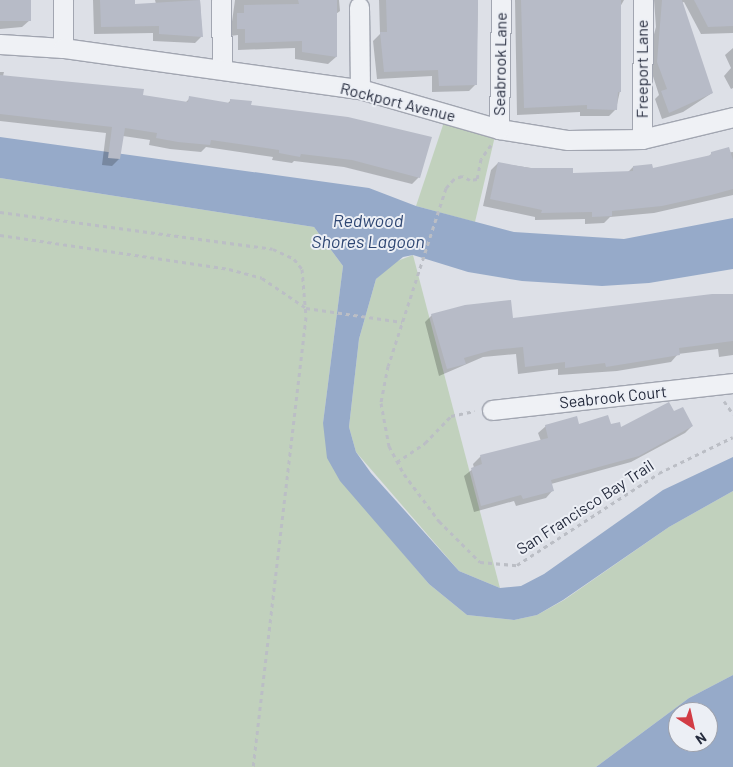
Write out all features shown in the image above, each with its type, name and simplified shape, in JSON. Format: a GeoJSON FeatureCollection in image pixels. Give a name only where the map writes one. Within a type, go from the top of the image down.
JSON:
{"type":"FeatureCollection","features":[{"type":"Feature","properties":{"kind":"street"},"geometry":{"type":"LineString","coordinates":[[63,0],[63,48]]}},
{"type":"Feature","properties":{"kind":"street"},"geometry":{"type":"LineString","coordinates":[[221,0],[222,69]]}},
{"type":"Feature","properties":{"kind":"street","name":"Seabrook Lane"},"geometry":{"type":"LineString","coordinates":[[499,128],[502,106],[502,0]]}},
{"type":"Feature","properties":{"kind":"street","name":"Freeport Lane"},"geometry":{"type":"LineString","coordinates":[[642,0],[642,139]]}},
{"type":"Feature","properties":{"kind":"street"},"geometry":{"type":"LineString","coordinates":[[359,7],[360,89]]}},
{"type":"Feature","properties":{"kind":"street","name":"Rockport Avenue"},"geometry":{"type":"LineString","coordinates":[[0,44],[63,48],[360,89],[499,128],[568,140],[642,139],[733,117]]}},
{"type":"Feature","properties":{"kind":"street","name":"Seabrook Court"},"geometry":{"type":"LineString","coordinates":[[492,410],[733,383]]}},
{"type":"Feature","properties":{"kind":"path","name":"San Francisco Bay Trail"},"geometry":{"type":"LineString","coordinates":[[499,128],[481,159],[477,179],[454,179],[446,188],[388,366],[381,403],[385,430],[398,462],[439,521],[480,562],[518,565],[658,473],[733,437]]}},
{"type":"Feature","properties":{"kind":"path"},"geometry":{"type":"LineString","coordinates":[[0,212],[256,246],[284,253],[302,269],[306,308],[253,767]]}},
{"type":"Feature","properties":{"kind":"path"},"geometry":{"type":"LineString","coordinates":[[0,235],[229,269],[262,278],[306,308],[402,322]]}},
{"type":"Feature","properties":{"kind":"path"},"geometry":{"type":"LineString","coordinates":[[398,462],[425,443],[451,416],[492,410]]}},
{"type":"Feature","properties":{"kind":"green space"},"geometry":{"type":"Polygon","coordinates":[[[445,119],[495,136],[475,222],[416,206],[445,119]]]}},
{"type":"Feature","properties":{"kind":"green space"},"geometry":{"type":"Polygon","coordinates":[[[0,178],[314,227],[343,266],[323,423],[396,545],[429,584],[467,615],[514,620],[537,615],[564,600],[669,527],[733,491],[733,675],[684,702],[668,702],[668,714],[596,767],[0,767],[0,178]]]}},
{"type":"Feature","properties":{"kind":"green space"},"geometry":{"type":"Polygon","coordinates":[[[413,255],[500,588],[459,571],[356,452],[349,427],[359,339],[376,279],[392,263],[413,255]]]}},
{"type":"Feature","properties":{"kind":"water","name":"Redwood Shores Lagoon"},"geometry":{"type":"Polygon","coordinates":[[[0,137],[369,188],[416,206],[514,232],[624,239],[733,218],[733,269],[649,283],[602,286],[522,281],[468,272],[413,255],[403,257],[376,279],[359,339],[349,427],[356,452],[371,473],[459,571],[500,588],[521,586],[544,574],[663,490],[733,457],[733,491],[669,527],[563,600],[537,615],[514,620],[467,615],[429,584],[340,481],[327,458],[323,423],[343,266],[314,227],[0,178],[0,137]]]}},
{"type":"Feature","properties":{"kind":"water"},"geometry":{"type":"Polygon","coordinates":[[[733,675],[733,767],[596,767],[668,714],[668,752],[718,752],[718,702],[684,702],[733,675]]]}},
{"type":"Feature","properties":{"kind":"building"},"geometry":{"type":"Polygon","coordinates":[[[0,0],[31,0],[31,21],[0,21],[0,0]]]}},
{"type":"Feature","properties":{"kind":"building"},"geometry":{"type":"Polygon","coordinates":[[[100,0],[135,0],[135,4],[200,0],[203,37],[159,34],[159,26],[101,27],[100,0]]]}},
{"type":"Feature","properties":{"kind":"building"},"geometry":{"type":"Polygon","coordinates":[[[298,0],[337,0],[337,57],[302,52],[302,41],[245,43],[245,29],[237,29],[237,13],[244,13],[244,5],[299,4],[298,0]]]}},
{"type":"Feature","properties":{"kind":"building"},"geometry":{"type":"Polygon","coordinates":[[[386,0],[478,0],[477,85],[439,86],[438,70],[384,72],[380,32],[387,32],[386,0]]]}},
{"type":"Feature","properties":{"kind":"building"},"geometry":{"type":"Polygon","coordinates":[[[521,0],[621,0],[621,92],[618,92],[617,110],[587,109],[587,105],[524,108],[521,0]]]}},
{"type":"Feature","properties":{"kind":"building"},"geometry":{"type":"Polygon","coordinates":[[[662,0],[682,0],[713,93],[669,113],[661,91],[667,89],[657,62],[662,0]]]}},
{"type":"Feature","properties":{"kind":"building"},"geometry":{"type":"Polygon","coordinates":[[[694,0],[733,0],[733,26],[708,27],[694,0]]]}},
{"type":"Feature","properties":{"kind":"building"},"geometry":{"type":"Polygon","coordinates":[[[0,75],[144,89],[143,95],[188,102],[189,96],[230,103],[230,99],[252,101],[251,105],[348,117],[432,137],[420,178],[352,160],[301,154],[300,157],[279,153],[279,150],[211,140],[210,145],[178,142],[156,138],[157,133],[125,128],[120,159],[108,158],[112,127],[0,114],[0,75]]]}},
{"type":"Feature","properties":{"kind":"building"},"geometry":{"type":"Polygon","coordinates":[[[729,147],[733,160],[733,189],[662,206],[612,211],[612,216],[592,217],[592,212],[541,213],[542,210],[490,199],[498,162],[530,168],[573,168],[573,173],[633,171],[633,166],[652,164],[653,168],[711,155],[711,152],[729,147]]]}},
{"type":"Feature","properties":{"kind":"building"},"geometry":{"type":"Polygon","coordinates":[[[712,294],[733,294],[733,341],[679,348],[680,355],[606,367],[605,363],[565,368],[565,362],[525,367],[523,347],[492,350],[464,358],[466,364],[447,369],[431,314],[465,305],[511,300],[513,318],[712,294]]]}},
{"type":"Feature","properties":{"kind":"building"},"geometry":{"type":"Polygon","coordinates":[[[669,402],[674,411],[683,407],[693,426],[639,456],[551,480],[554,491],[523,499],[521,495],[481,506],[471,468],[482,464],[480,455],[548,438],[545,425],[577,416],[579,424],[608,415],[611,424],[620,422],[621,427],[669,402]]]}}]}
